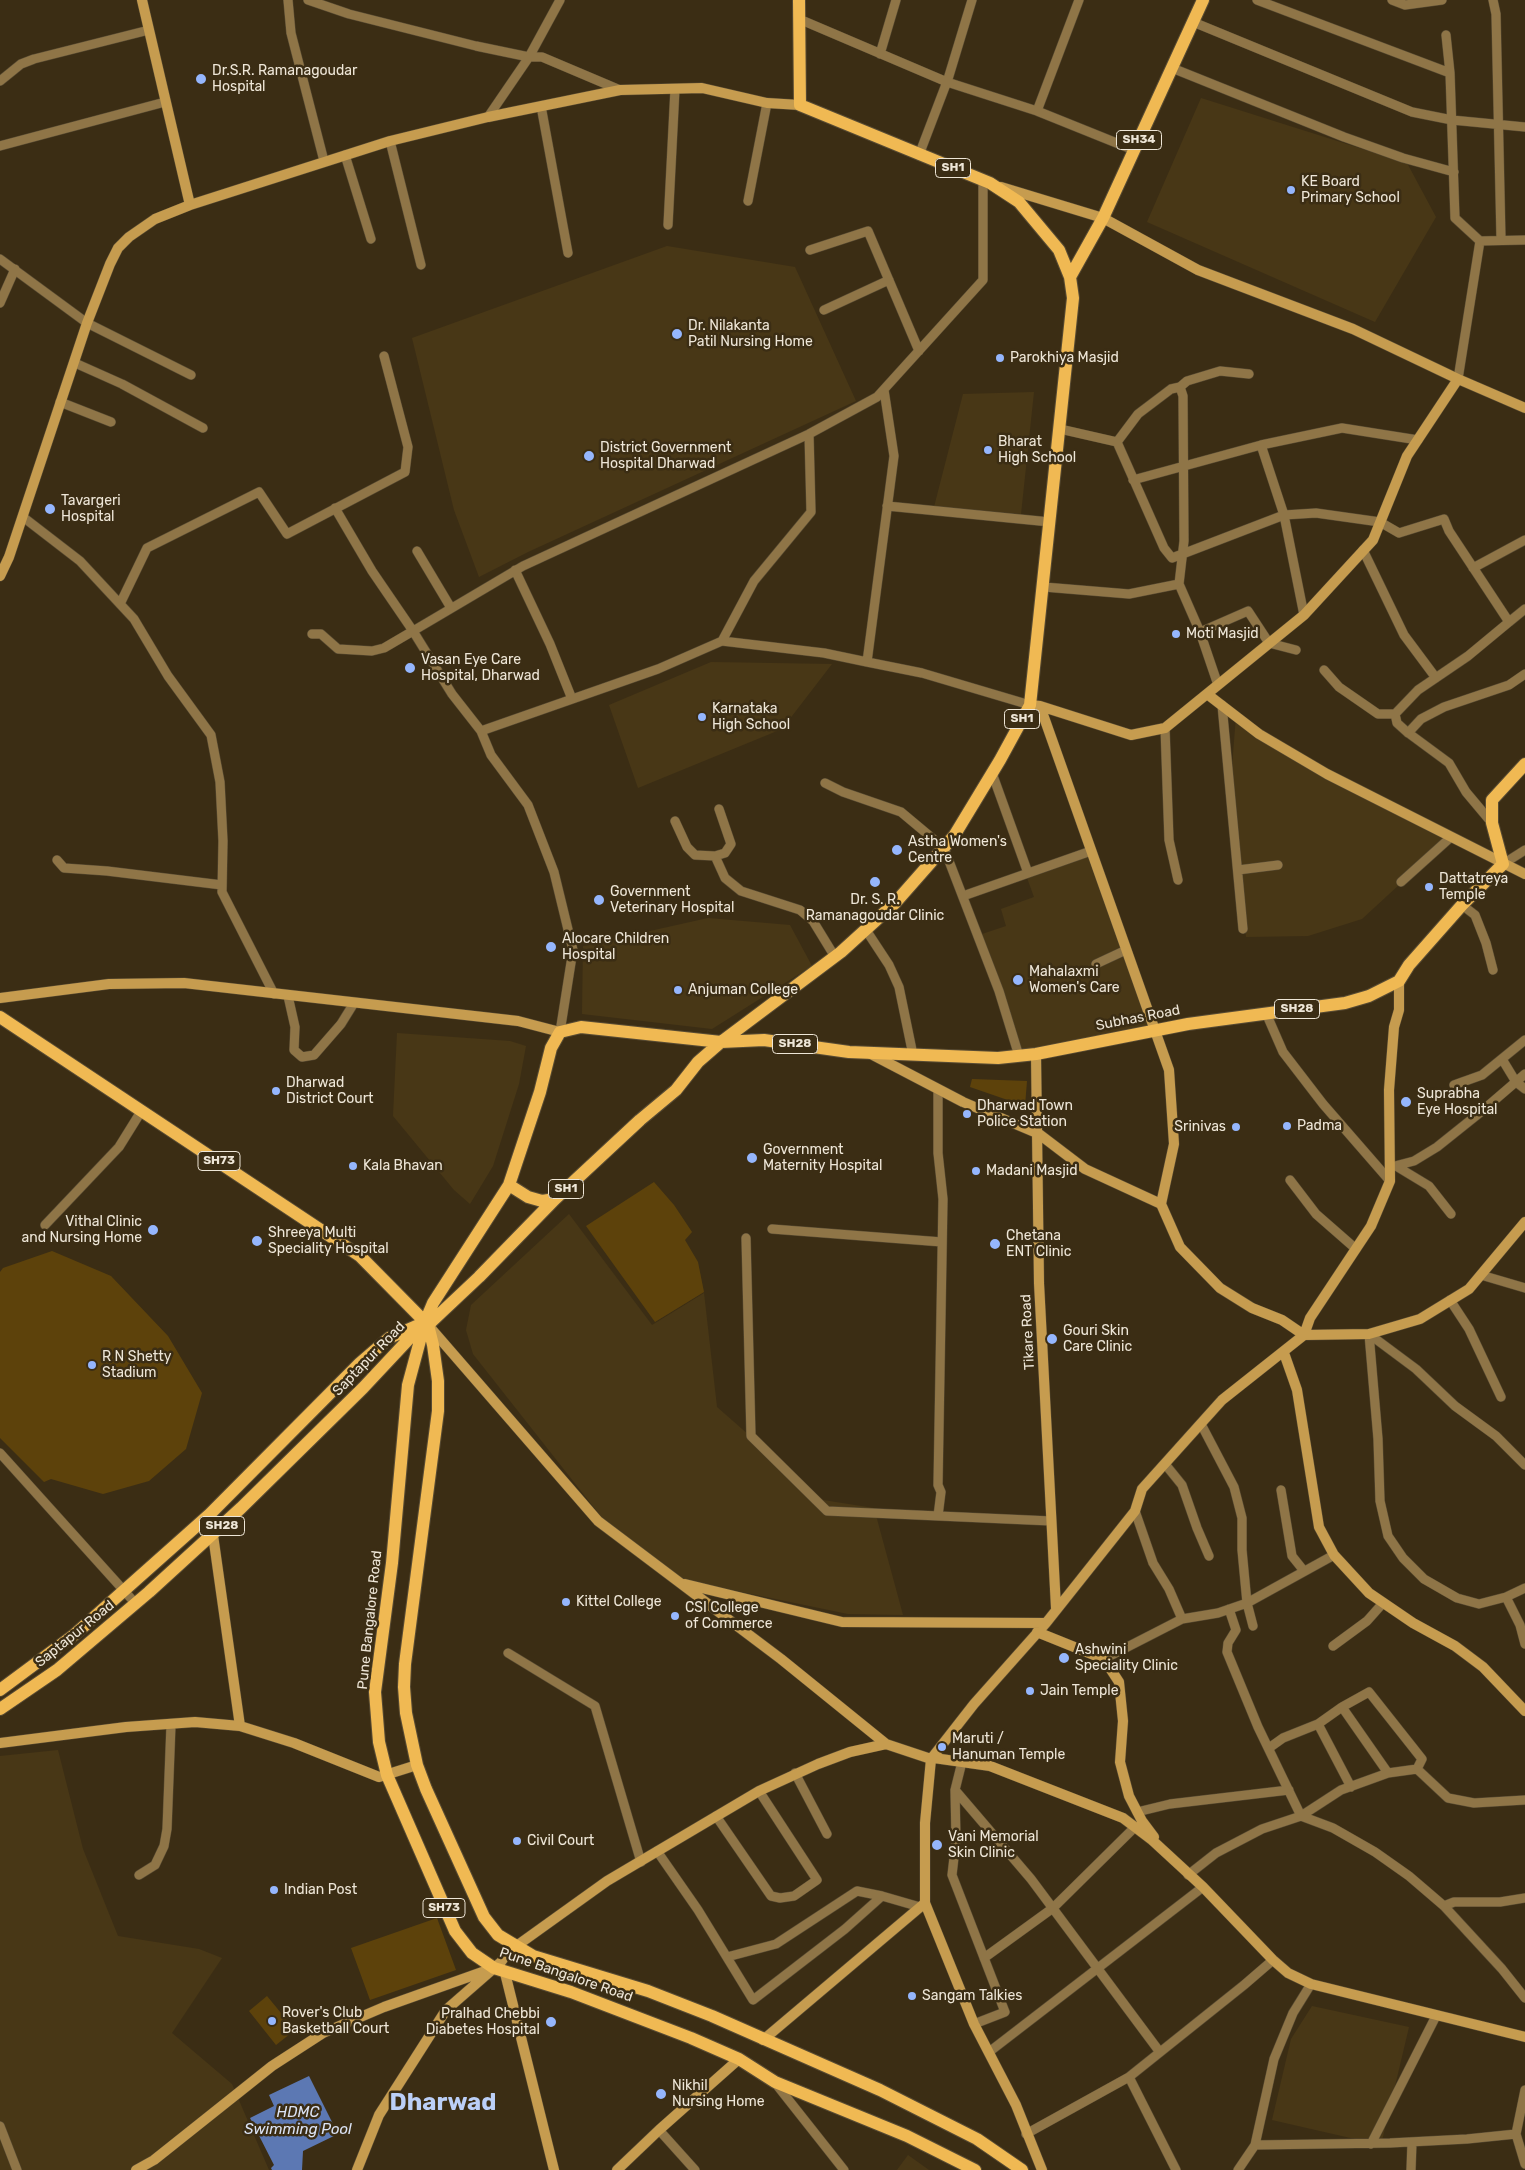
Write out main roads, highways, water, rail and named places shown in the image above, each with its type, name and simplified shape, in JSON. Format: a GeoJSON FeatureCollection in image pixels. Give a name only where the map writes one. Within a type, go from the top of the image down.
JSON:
{"type":"FeatureCollection","features":[{"type":"Feature","properties":{"kind":"main road","name":"SH1"},"geometry":{"type":"LineString","coordinates":[[427,1323],[479,1277],[554,1199],[640,1120],[676,1090],[698,1062],[721,1042],[835,957],[895,903],[954,836],[1035,705],[1050,522],[1073,298],[1070,277],[1059,250],[1019,202],[987,182],[800,105],[798,0]]}},
{"type":"Feature","properties":{"kind":"main road","name":"SH34"},"geometry":{"type":"LineString","coordinates":[[1070,277],[1103,218],[1203,0]]}},
{"type":"Feature","properties":{"kind":"main road","name":"Subhas Road"},"geometry":{"type":"LineString","coordinates":[[509,1185],[540,1092],[550,1048],[560,1032],[581,1027],[721,1042],[764,1040],[868,1053],[998,1058],[1036,1054],[1155,1030],[1345,1003],[1369,996],[1399,981],[1409,964],[1462,905],[1503,864],[1492,824],[1492,800],[1525,764]]}},
{"type":"Feature","properties":{"kind":"main road","name":"SH73"},"geometry":{"type":"LineString","coordinates":[[0,1017],[360,1256],[427,1323]]}},
{"type":"Feature","properties":{"kind":"main road"},"geometry":{"type":"LineString","coordinates":[[427,1323],[433,1303],[509,1185],[528,1197],[542,1201],[554,1199]]}},
{"type":"Feature","properties":{"kind":"main road","name":"Pune Bangalore Road"},"geometry":{"type":"LineString","coordinates":[[427,1323],[433,1345],[438,1382],[438,1411],[404,1687],[406,1713],[416,1765],[484,1917],[498,1935],[533,1956],[648,1991],[712,2016],[880,2090],[977,2140],[1022,2170]]}},
{"type":"Feature","properties":{"kind":"main road","name":"Pune Bangalore Road"},"geometry":{"type":"LineString","coordinates":[[427,1323],[408,1385],[392,1563],[375,1692],[379,1742],[387,1775],[455,1931],[472,1953],[500,1970],[646,2019],[739,2058],[775,2082],[906,2136],[975,2170]]}},
{"type":"Feature","properties":{"kind":"main road","name":"Saptapur Road"},"geometry":{"type":"LineString","coordinates":[[0,1690],[74,1636],[125,1591],[210,1514],[360,1363],[389,1338],[427,1323]]}},
{"type":"Feature","properties":{"kind":"main road","name":"Saptapur Road"},"geometry":{"type":"LineString","coordinates":[[0,1709],[56,1670],[136,1604],[213,1534],[357,1395],[427,1323]]}},
{"type":"Feature","properties":{"kind":"water","name":"HDMC Swimming Pool"},"geometry":{"type":"Polygon","coordinates":[[[309,2076],[338,2134],[303,2151],[302,2170],[272,2170],[271,2168],[274,2165],[250,2118],[274,2106],[269,2095],[309,2076]]]}},
{"type":"Feature","properties":{"kind":"place","name":"Dr.S.R. Ramanagoudar Hospital"},"geometry":{"type":"Point","coordinates":[201,79]}},
{"type":"Feature","properties":{"kind":"place","name":"KE Board Primary School"},"geometry":{"type":"Point","coordinates":[1291,190]}},
{"type":"Feature","properties":{"kind":"place","name":"Dr. Nilakanta Patil Nursing Home"},"geometry":{"type":"Point","coordinates":[677,334]}},
{"type":"Feature","properties":{"kind":"place","name":"Parokhiya Masjid"},"geometry":{"type":"Point","coordinates":[1000,358]}},
{"type":"Feature","properties":{"kind":"place","name":"Bharat High School"},"geometry":{"type":"Point","coordinates":[988,450]}},
{"type":"Feature","properties":{"kind":"place","name":"District Government Hospital Dharwad"},"geometry":{"type":"Point","coordinates":[589,456]}},
{"type":"Feature","properties":{"kind":"place","name":"Tavargeri Hospital"},"geometry":{"type":"Point","coordinates":[50,509]}},
{"type":"Feature","properties":{"kind":"place","name":"Moti Masjid"},"geometry":{"type":"Point","coordinates":[1176,634]}},
{"type":"Feature","properties":{"kind":"place","name":"Vasan Eye Care Hospital, Dharwad"},"geometry":{"type":"Point","coordinates":[410,668]}},
{"type":"Feature","properties":{"kind":"place","name":"Karnataka High School"},"geometry":{"type":"Point","coordinates":[702,717]}},
{"type":"Feature","properties":{"kind":"place","name":"Astha Women's Centre"},"geometry":{"type":"Point","coordinates":[897,850]}},
{"type":"Feature","properties":{"kind":"place","name":"Dr. S. R. Ramanagoudar Clinic"},"geometry":{"type":"Point","coordinates":[875,882]}},
{"type":"Feature","properties":{"kind":"place","name":"Dattatreya Temple"},"geometry":{"type":"Point","coordinates":[1429,887]}},
{"type":"Feature","properties":{"kind":"place","name":"Government Veterinary Hospital"},"geometry":{"type":"Point","coordinates":[599,900]}},
{"type":"Feature","properties":{"kind":"place","name":"Alocare Children Hospital"},"geometry":{"type":"Point","coordinates":[551,947]}},
{"type":"Feature","properties":{"kind":"place","name":"Mahalaxmi Women's Care"},"geometry":{"type":"Point","coordinates":[1018,980]}},
{"type":"Feature","properties":{"kind":"place","name":"Anjuman College"},"geometry":{"type":"Point","coordinates":[678,990]}},
{"type":"Feature","properties":{"kind":"place","name":"Dharwad District Court"},"geometry":{"type":"Point","coordinates":[276,1091]}},
{"type":"Feature","properties":{"kind":"place","name":"Suprabha Eye Hospital"},"geometry":{"type":"Point","coordinates":[1406,1102]}},
{"type":"Feature","properties":{"kind":"place","name":"Dharwad Town Police Station"},"geometry":{"type":"Point","coordinates":[967,1114]}},
{"type":"Feature","properties":{"kind":"place","name":"Padma"},"geometry":{"type":"Point","coordinates":[1287,1126]}},
{"type":"Feature","properties":{"kind":"place","name":"Srinivas"},"geometry":{"type":"Point","coordinates":[1236,1127]}},
{"type":"Feature","properties":{"kind":"place","name":"Government Maternity Hospital"},"geometry":{"type":"Point","coordinates":[752,1158]}},
{"type":"Feature","properties":{"kind":"place","name":"Kala Bhavan"},"geometry":{"type":"Point","coordinates":[353,1166]}},
{"type":"Feature","properties":{"kind":"place","name":"Madani Masjid"},"geometry":{"type":"Point","coordinates":[976,1171]}},
{"type":"Feature","properties":{"kind":"place","name":"Vithal Clinic and Nursing Home"},"geometry":{"type":"Point","coordinates":[153,1230]}},
{"type":"Feature","properties":{"kind":"place","name":"Shreeya Multi Speciality Hospital"},"geometry":{"type":"Point","coordinates":[257,1241]}},
{"type":"Feature","properties":{"kind":"place","name":"Chetana ENT Clinic"},"geometry":{"type":"Point","coordinates":[995,1244]}},
{"type":"Feature","properties":{"kind":"place","name":"Gouri Skin Care Clinic"},"geometry":{"type":"Point","coordinates":[1052,1339]}},
{"type":"Feature","properties":{"kind":"place","name":"R N Shetty Stadium"},"geometry":{"type":"Point","coordinates":[92,1365]}},
{"type":"Feature","properties":{"kind":"place","name":"Kittel College"},"geometry":{"type":"Point","coordinates":[566,1602]}},
{"type":"Feature","properties":{"kind":"place","name":"CSI College of Commerce"},"geometry":{"type":"Point","coordinates":[675,1616]}},
{"type":"Feature","properties":{"kind":"place","name":"Ashwini Speciality Clinic"},"geometry":{"type":"Point","coordinates":[1064,1658]}},
{"type":"Feature","properties":{"kind":"place","name":"Jain Temple"},"geometry":{"type":"Point","coordinates":[1030,1691]}},
{"type":"Feature","properties":{"kind":"place","name":"Maruti / Hanuman Temple"},"geometry":{"type":"Point","coordinates":[942,1747]}},
{"type":"Feature","properties":{"kind":"place","name":"Civil Court"},"geometry":{"type":"Point","coordinates":[517,1841]}},
{"type":"Feature","properties":{"kind":"place","name":"Vani Memorial Skin Clinic"},"geometry":{"type":"Point","coordinates":[937,1845]}},
{"type":"Feature","properties":{"kind":"place","name":"Indian Post"},"geometry":{"type":"Point","coordinates":[274,1890]}},
{"type":"Feature","properties":{"kind":"place","name":"Sangam Talkies"},"geometry":{"type":"Point","coordinates":[912,1996]}},
{"type":"Feature","properties":{"kind":"place","name":"Rover's Club Basketball Court"},"geometry":{"type":"Point","coordinates":[272,2021]}},
{"type":"Feature","properties":{"kind":"place","name":"Pralhad Chebbi Diabetes Hospital"},"geometry":{"type":"Point","coordinates":[551,2022]}},
{"type":"Feature","properties":{"kind":"place","name":"Nikhil Nursing Home"},"geometry":{"type":"Point","coordinates":[661,2094]}},
{"type":"Feature","properties":{"kind":"district","name":"Dharwad"},"geometry":{"type":"Point","coordinates":[443,2103]}}]}
